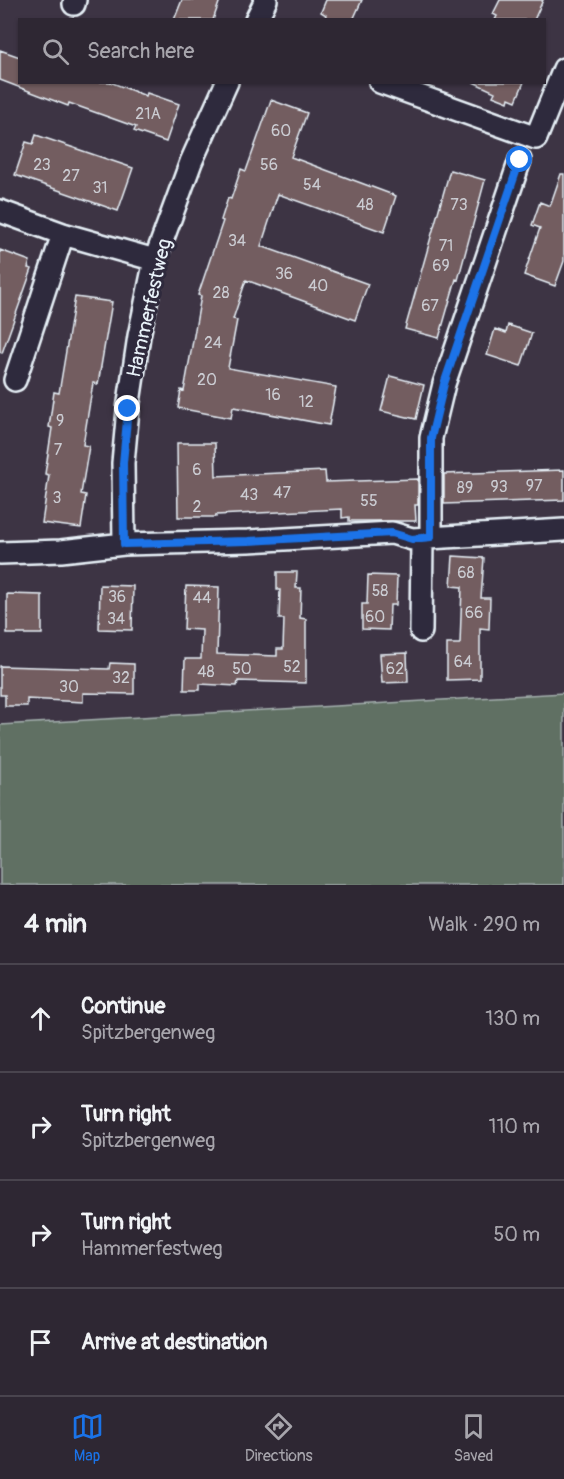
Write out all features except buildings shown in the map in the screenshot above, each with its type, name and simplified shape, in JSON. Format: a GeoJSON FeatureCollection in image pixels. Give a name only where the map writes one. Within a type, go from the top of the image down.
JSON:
{"type":"FeatureCollection","features":[{"type":"Feature","properties":{"kind":"street"},"geometry":{"type":"LineString","coordinates":[[257,18],[266,0]]}},
{"type":"Feature","properties":{"kind":"street"},"geometry":{"type":"LineString","coordinates":[[386,84],[536,138],[564,69]]}},
{"type":"Feature","properties":{"kind":"street","name":"Hammerfestweg"},"geometry":{"type":"LineString","coordinates":[[124,544],[123,463],[138,336],[155,261],[191,162],[225,84]]}},
{"type":"Feature","properties":{"kind":"street"},"geometry":{"type":"LineString","coordinates":[[421,631],[431,438],[444,384],[520,160]]}},
{"type":"Feature","properties":{"kind":"street"},"geometry":{"type":"LineString","coordinates":[[0,211],[63,234],[155,261]]}},
{"type":"Feature","properties":{"kind":"street"},"geometry":{"type":"LineString","coordinates":[[15,380],[63,234]]}},
{"type":"Feature","properties":{"kind":"street"},"geometry":{"type":"LineString","coordinates":[[0,554],[60,551],[124,544],[248,541],[392,533],[412,539],[564,530]]}},
{"type":"Feature","properties":{"kind":"green space"},"geometry":{"type":"Polygon","coordinates":[[[564,693],[564,885],[0,885],[0,725],[564,693]]]}},
{"type":"Feature","properties":{"kind":"route"},"geometry":{"type":"LineString","coordinates":[[128,409],[123,463],[124,544],[248,541],[392,533],[412,539],[431,537],[431,438],[444,384],[520,160]]}}]}
